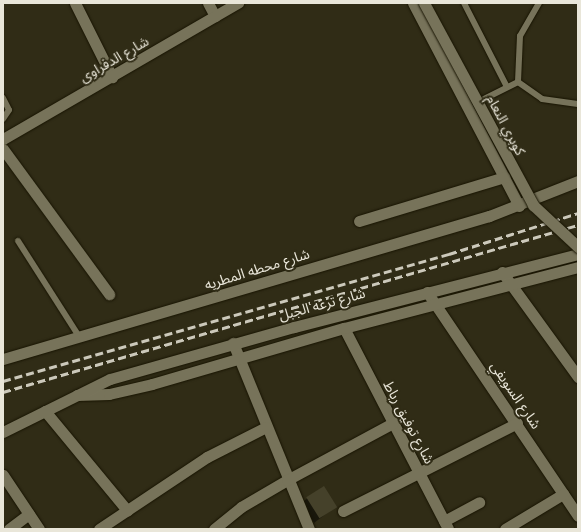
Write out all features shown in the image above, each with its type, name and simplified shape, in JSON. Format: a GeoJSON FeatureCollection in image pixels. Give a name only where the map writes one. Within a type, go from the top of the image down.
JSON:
{"type":"FeatureCollection","features":[{"type":"Feature","properties":{"kind":"street"},"geometry":{"type":"LineString","coordinates":[[75,3],[112,77]]}},
{"type":"Feature","properties":{"kind":"street"},"geometry":{"type":"LineString","coordinates":[[208,3],[215,16]]}},
{"type":"Feature","properties":{"kind":"street","name":"شارع الدفراوى"},"geometry":{"type":"LineString","coordinates":[[3,138],[112,77],[238,3]]}},
{"type":"Feature","properties":{"kind":"street"},"geometry":{"type":"LineString","coordinates":[[412,3],[519,206]]}},
{"type":"Feature","properties":{"kind":"street","name":"كوبري النعام"},"geometry":{"type":"LineString","coordinates":[[424,3],[533,205],[578,247]]}},
{"type":"Feature","properties":{"kind":"street"},"geometry":{"type":"LineString","coordinates":[[3,149],[109,294]]}},
{"type":"Feature","properties":{"kind":"street"},"geometry":{"type":"LineString","coordinates":[[359,221],[505,177]]}},
{"type":"Feature","properties":{"kind":"street","name":"شارع محطه المطريه"},"geometry":{"type":"LineString","coordinates":[[3,359],[80,338],[519,206],[578,181]]}},
{"type":"Feature","properties":{"kind":"street","name":"شارع ترعه الجبل"},"geometry":{"type":"LineString","coordinates":[[3,432],[77,394],[110,379],[233,343],[502,272],[578,254]]}},
{"type":"Feature","properties":{"kind":"street","name":"شارع ترعه الجبل"},"geometry":{"type":"LineString","coordinates":[[77,394],[120,392],[435,303],[578,267]]}},
{"type":"Feature","properties":{"kind":"street"},"geometry":{"type":"LineString","coordinates":[[502,272],[578,377]]}},
{"type":"Feature","properties":{"kind":"street","name":"شارع السويفي"},"geometry":{"type":"LineString","coordinates":[[427,292],[517,423],[578,516]]}},
{"type":"Feature","properties":{"kind":"street","name":"شارع توفيق رباط"},"geometry":{"type":"LineString","coordinates":[[344,328],[446,525]]}},
{"type":"Feature","properties":{"kind":"street"},"geometry":{"type":"LineString","coordinates":[[233,343],[287,480],[309,529]]}},
{"type":"Feature","properties":{"kind":"street"},"geometry":{"type":"LineString","coordinates":[[45,411],[127,510]]}},
{"type":"Feature","properties":{"kind":"street"},"geometry":{"type":"LineString","coordinates":[[214,529],[287,480],[393,423]]}},
{"type":"Feature","properties":{"kind":"street"},"geometry":{"type":"LineString","coordinates":[[343,511],[420,474],[517,423]]}},
{"type":"Feature","properties":{"kind":"street"},"geometry":{"type":"LineString","coordinates":[[99,529],[206,457],[266,427]]}},
{"type":"Feature","properties":{"kind":"street"},"geometry":{"type":"LineString","coordinates":[[3,475],[39,529]]}},
{"type":"Feature","properties":{"kind":"street"},"geometry":{"type":"LineString","coordinates":[[512,527],[563,494]]}},
{"type":"Feature","properties":{"kind":"street"},"geometry":{"type":"LineString","coordinates":[[446,525],[478,502]]}},
{"type":"Feature","properties":{"kind":"street"},"geometry":{"type":"LineString","coordinates":[[9,529],[30,514]]}},
{"type":"Feature","properties":{"kind":"lane"},"geometry":{"type":"LineString","coordinates":[[464,3],[507,87]]}},
{"type":"Feature","properties":{"kind":"lane"},"geometry":{"type":"LineString","coordinates":[[518,82],[520,36],[539,3]]}},
{"type":"Feature","properties":{"kind":"lane"},"geometry":{"type":"LineString","coordinates":[[468,108],[518,82]]}},
{"type":"Feature","properties":{"kind":"lane"},"geometry":{"type":"LineString","coordinates":[[518,82],[542,99],[578,104]]}},
{"type":"Feature","properties":{"kind":"lane"},"geometry":{"type":"LineString","coordinates":[[3,98],[9,110],[3,119]]}},
{"type":"Feature","properties":{"kind":"lane"},"geometry":{"type":"LineString","coordinates":[[18,241],[80,338]]}},
{"type":"Feature","properties":{"kind":"building"},"geometry":{"type":"Polygon","coordinates":[[[324,486],[337,507],[319,518],[306,497],[324,486]]]}},
{"type":"Feature","properties":{"kind":"railway"},"geometry":{"type":"LineString","coordinates":[[3,381],[449,254],[578,213]]}},
{"type":"Feature","properties":{"kind":"railway"},"geometry":{"type":"LineString","coordinates":[[3,392],[578,225]]}}]}
